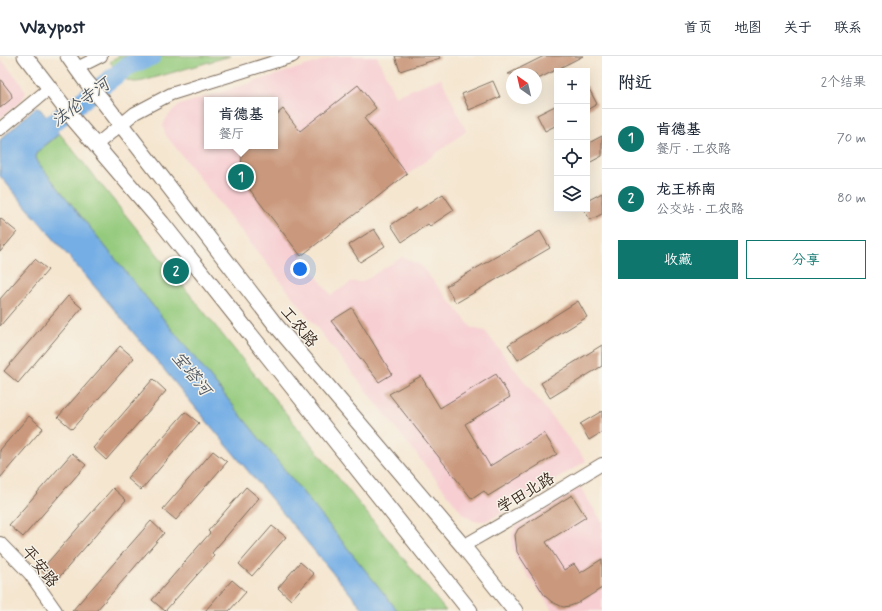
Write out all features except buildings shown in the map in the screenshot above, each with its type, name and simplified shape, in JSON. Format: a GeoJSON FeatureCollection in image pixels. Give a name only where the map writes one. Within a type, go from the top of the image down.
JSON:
{"type":"FeatureCollection","features":[{"type":"Feature","properties":{"kind":"main road"},"geometry":{"type":"LineString","coordinates":[[25,56],[75,121],[162,223],[470,611]]}},
{"type":"Feature","properties":{"kind":"main road","name":"工农路"},"geometry":{"type":"LineString","coordinates":[[68,56],[275,324],[463,546],[516,611]]}},
{"type":"Feature","properties":{"kind":"street"},"geometry":{"type":"LineString","coordinates":[[81,74],[101,56]]}},
{"type":"Feature","properties":{"kind":"street"},"geometry":{"type":"LineString","coordinates":[[96,145],[135,113],[171,94],[293,56]]}},
{"type":"Feature","properties":{"kind":"street"},"geometry":{"type":"LineString","coordinates":[[0,129],[53,92]]}},
{"type":"Feature","properties":{"kind":"street","name":"学田北路"},"geometry":{"type":"LineString","coordinates":[[463,546],[602,464]]}},
{"type":"Feature","properties":{"kind":"street","name":"平安路"},"geometry":{"type":"LineString","coordinates":[[0,543],[30,574],[56,611]]}},
{"type":"Feature","properties":{"kind":"shaded area"},"geometry":{"type":"Polygon","coordinates":[[[337,56],[377,56],[395,96],[441,78],[466,131],[376,198],[319,218],[331,233],[301,256],[331,295],[352,282],[362,282],[402,257],[420,265],[472,328],[485,331],[586,461],[497,516],[485,521],[474,521],[464,515],[165,134],[163,126],[173,110],[180,105],[204,98],[204,149],[278,149],[278,97],[206,97],[337,56]]]}},
{"type":"Feature","properties":{"kind":"shaded area"},"geometry":{"type":"Polygon","coordinates":[[[0,58],[20,82],[26,93],[21,101],[0,118],[0,58]]]}},
{"type":"Feature","properties":{"kind":"shaded area"},"geometry":{"type":"Polygon","coordinates":[[[580,487],[602,522],[602,611],[553,611],[516,559],[512,546],[512,535],[516,526],[580,487]]]}},
{"type":"Feature","properties":{"kind":"green space"},"geometry":{"type":"Polygon","coordinates":[[[118,56],[134,56],[114,67],[110,62],[118,56]]]}},
{"type":"Feature","properties":{"kind":"green space"},"geometry":{"type":"Polygon","coordinates":[[[158,56],[230,56],[143,81],[131,82],[121,76],[158,56]]]}},
{"type":"Feature","properties":{"kind":"green space"},"geometry":{"type":"Polygon","coordinates":[[[60,134],[446,611],[398,611],[39,164],[36,158],[37,152],[60,134]]]}},
{"type":"Feature","properties":{"kind":"water"},"geometry":{"type":"Polygon","coordinates":[[[134,56],[158,56],[121,76],[114,67],[134,56]]]}},
{"type":"Feature","properties":{"kind":"water","name":"宝塔河"},"geometry":{"type":"Polygon","coordinates":[[[36,107],[41,110],[59,134],[37,152],[36,158],[39,164],[398,611],[365,611],[112,307],[0,176],[0,140],[36,107]]]}},
{"type":"Feature","properties":{"kind":"waterway","name":"法伦寺河"},"geometry":{"type":"LineString","coordinates":[[33,140],[38,134],[128,66],[152,56]]}},
{"type":"Feature","properties":{"kind":"place","name":"肯德基"},"geometry":{"type":"Point","coordinates":[241,177]}},
{"type":"Feature","properties":{"kind":"place","name":"龙王桥南"},"geometry":{"type":"Point","coordinates":[176,271]}}]}
